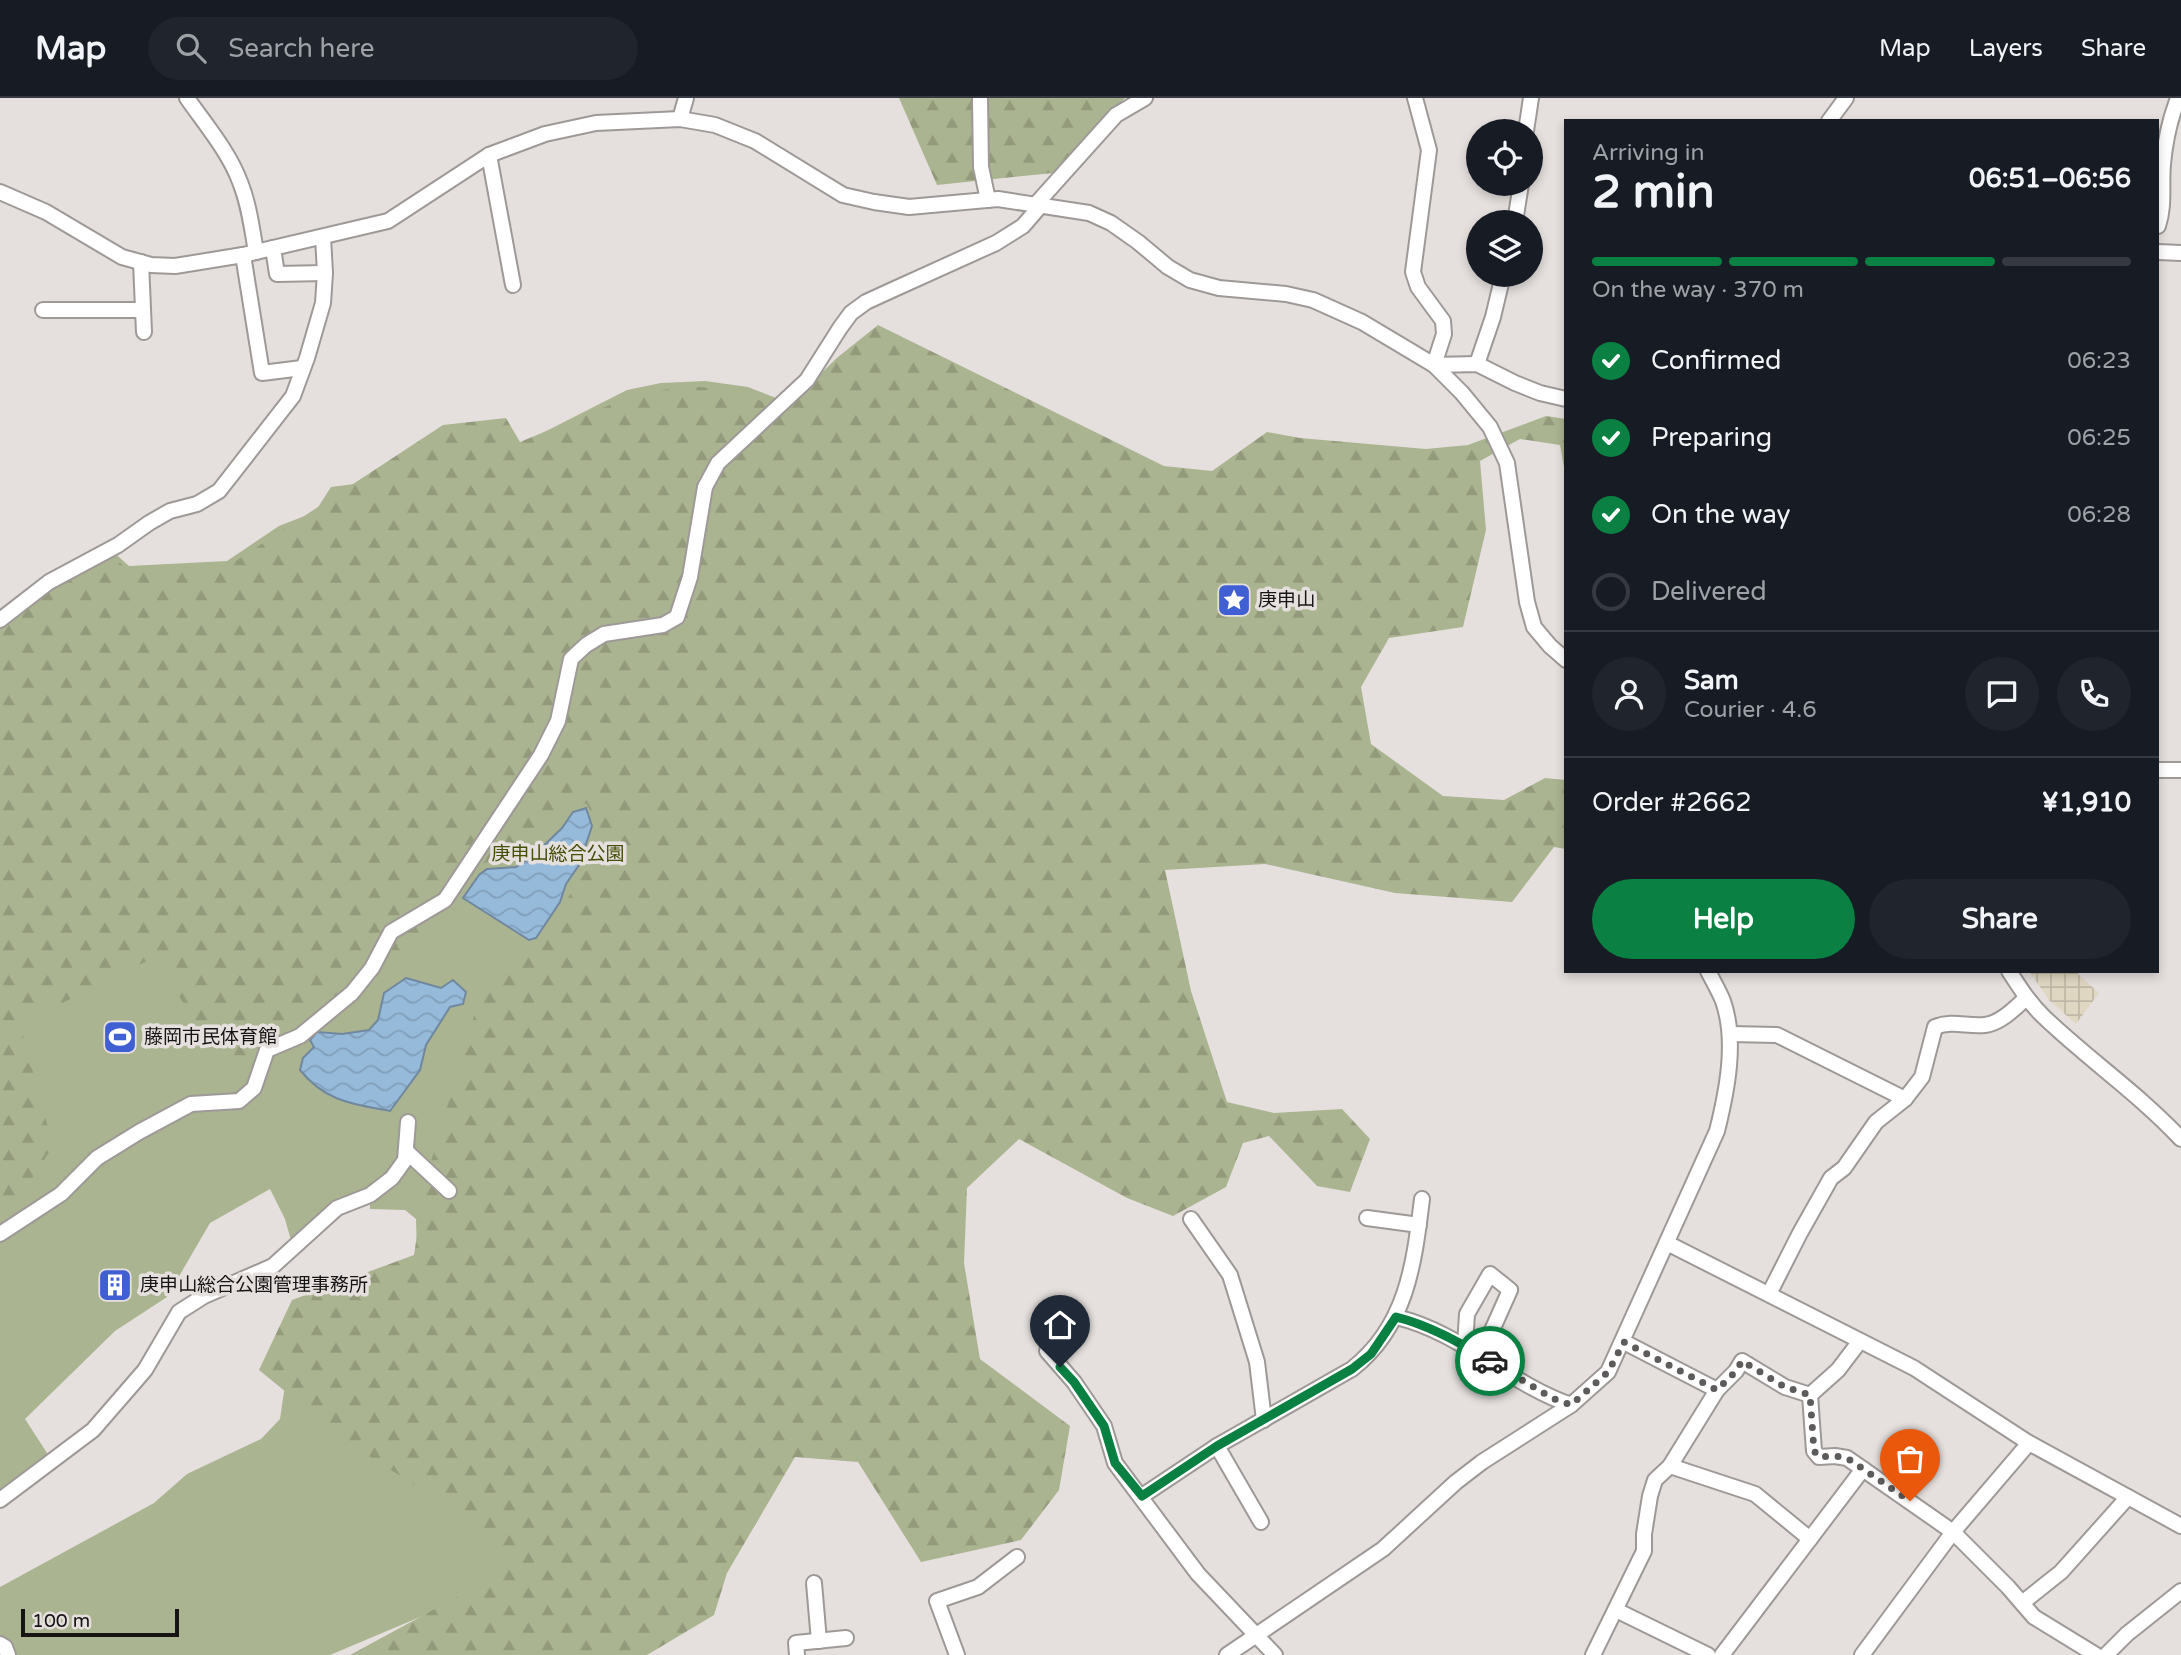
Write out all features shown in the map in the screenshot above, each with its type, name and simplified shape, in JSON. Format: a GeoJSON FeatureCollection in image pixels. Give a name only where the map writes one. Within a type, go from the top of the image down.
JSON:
{"type":"FeatureCollection","features":[{"type":"Feature","properties":{"kind":"street"},"geometry":{"type":"LineString","coordinates":[[187,98],[240,181],[251,222],[249,254],[262,373],[302,368]]}},
{"type":"Feature","properties":{"kind":"street"},"geometry":{"type":"LineString","coordinates":[[680,119],[686,98]]}},
{"type":"Feature","properties":{"kind":"street"},"geometry":{"type":"LineString","coordinates":[[981,98],[981,167],[988,200]]}},
{"type":"Feature","properties":{"kind":"street"},"geometry":{"type":"LineString","coordinates":[[0,1234],[61,1194],[97,1158],[139,1132],[191,1104],[239,1101],[254,1088],[267,1050],[300,1035],[352,993],[372,968],[391,932],[445,900],[501,817],[541,755],[558,720],[571,659],[586,645],[604,634],[663,625],[677,617],[690,577],[705,487],[718,463],[807,380],[852,313],[866,302],[996,243],[1023,226],[1116,115],[1145,98]]}},
{"type":"Feature","properties":{"kind":"street"},"geometry":{"type":"LineString","coordinates":[[1415,98],[1429,150],[1413,272],[1418,287],[1443,320],[1444,334],[1434,365]]}},
{"type":"Feature","properties":{"kind":"street"},"geometry":{"type":"LineString","coordinates":[[1528,119],[1531,98]]}},
{"type":"Feature","properties":{"kind":"street"},"geometry":{"type":"LineString","coordinates":[[1830,119],[1846,98]]}},
{"type":"Feature","properties":{"kind":"street"},"geometry":{"type":"LineString","coordinates":[[2159,222],[2163,205],[2163,167],[2168,131],[2178,98]]}},
{"type":"Feature","properties":{"kind":"street"},"geometry":{"type":"LineString","coordinates":[[0,192],[46,212],[122,257],[175,266],[249,254],[388,221],[489,155],[545,134],[596,123],[680,119],[715,125],[755,141],[843,195],[909,207],[998,199],[1089,213],[1111,223],[1168,267],[1190,280],[1219,288],[1286,294],[1313,300],[1362,323],[1434,365],[1490,427],[1507,463],[1527,602],[1534,627],[1564,658]]}},
{"type":"Feature","properties":{"kind":"street"},"geometry":{"type":"LineString","coordinates":[[489,155],[513,285]]}},
{"type":"Feature","properties":{"kind":"street"},"geometry":{"type":"LineString","coordinates":[[0,620],[49,582],[118,545],[149,523],[170,512],[197,504],[219,491],[293,396],[323,303],[326,272],[323,237]]}},
{"type":"Feature","properties":{"kind":"street"},"geometry":{"type":"LineString","coordinates":[[273,248],[277,274],[326,272]]}},
{"type":"Feature","properties":{"kind":"street"},"geometry":{"type":"LineString","coordinates":[[2159,252],[2181,253]]}},
{"type":"Feature","properties":{"kind":"street"},"geometry":{"type":"LineString","coordinates":[[141,262],[144,332]]}},
{"type":"Feature","properties":{"kind":"street"},"geometry":{"type":"LineString","coordinates":[[1477,364],[1500,287]]}},
{"type":"Feature","properties":{"kind":"street"},"geometry":{"type":"LineString","coordinates":[[43,310],[142,310]]}},
{"type":"Feature","properties":{"kind":"street"},"geometry":{"type":"LineString","coordinates":[[1434,365],[1477,364],[1540,393],[1564,399]]}},
{"type":"Feature","properties":{"kind":"street"},"geometry":{"type":"LineString","coordinates":[[2159,769],[2181,770]]}},
{"type":"Feature","properties":{"kind":"street"},"geometry":{"type":"LineString","coordinates":[[1227,1655],[1383,1549],[1456,1482],[1482,1462],[1571,1405],[1608,1372],[1624,1342],[1717,1131],[1724,1100],[1730,1034],[1723,1002],[1710,973]]}},
{"type":"Feature","properties":{"kind":"street"},"geometry":{"type":"LineString","coordinates":[[2010,973],[2026,998],[2044,1017],[2153,1110],[2181,1139]]}},
{"type":"Feature","properties":{"kind":"street"},"geometry":{"type":"LineString","coordinates":[[1769,1294],[1831,1178],[1844,1168],[1876,1122],[1905,1099],[1922,1077],[1935,1027],[1952,1022],[1983,1026],[1993,1023],[2026,998]]}},
{"type":"Feature","properties":{"kind":"street"},"geometry":{"type":"LineString","coordinates":[[1730,1034],[1777,1035],[1905,1099]]}},
{"type":"Feature","properties":{"kind":"street"},"geometry":{"type":"LineString","coordinates":[[0,1500],[93,1430],[145,1370],[179,1312],[204,1296],[259,1274],[282,1260],[337,1208],[370,1195],[392,1178],[405,1160],[408,1122]]}},
{"type":"Feature","properties":{"kind":"street"},"geometry":{"type":"LineString","coordinates":[[406,1151],[449,1191]]}},
{"type":"Feature","properties":{"kind":"street"},"geometry":{"type":"LineString","coordinates":[[1142,1496],[1217,1446],[1352,1369],[1371,1354],[1396,1317],[1413,1266],[1422,1199]]}},
{"type":"Feature","properties":{"kind":"street"},"geometry":{"type":"LineString","coordinates":[[1367,1218],[1419,1225]]}},
{"type":"Feature","properties":{"kind":"street"},"geometry":{"type":"LineString","coordinates":[[1191,1219],[1230,1275],[1256,1362],[1264,1420]]}},
{"type":"Feature","properties":{"kind":"street"},"geometry":{"type":"LineString","coordinates":[[1667,1243],[1914,1368],[2029,1443],[2181,1526]]}},
{"type":"Feature","properties":{"kind":"street"},"geometry":{"type":"LineString","coordinates":[[1465,1345],[1467,1314],[1490,1274],[1510,1290],[1481,1355]]}},
{"type":"Feature","properties":{"kind":"street"},"geometry":{"type":"LineString","coordinates":[[1396,1317],[1412,1320],[1465,1345],[1552,1398],[1571,1405]]}},
{"type":"Feature","properties":{"kind":"street"},"geometry":{"type":"LineString","coordinates":[[1810,1395],[1838,1370],[1860,1341]]}},
{"type":"Feature","properties":{"kind":"street"},"geometry":{"type":"LineString","coordinates":[[1624,1342],[1717,1390]]}},
{"type":"Feature","properties":{"kind":"street"},"geometry":{"type":"LineString","coordinates":[[1047,1352],[1074,1382],[1104,1426],[1115,1463],[1198,1574],[1275,1655]]}},
{"type":"Feature","properties":{"kind":"street"},"geometry":{"type":"LineString","coordinates":[[1593,1655],[1644,1551],[1643,1534],[1655,1480],[1670,1466],[1717,1390],[1742,1361],[1785,1387],[1810,1395]]}},
{"type":"Feature","properties":{"kind":"street"},"geometry":{"type":"LineString","coordinates":[[1810,1395],[1814,1451],[1819,1457],[1847,1458],[1954,1532],[2034,1617],[2096,1655]]}},
{"type":"Feature","properties":{"kind":"street"},"geometry":{"type":"LineString","coordinates":[[1862,1655],[1954,1532],[2029,1443]]}},
{"type":"Feature","properties":{"kind":"street"},"geometry":{"type":"LineString","coordinates":[[1217,1446],[1261,1522]]}},
{"type":"Feature","properties":{"kind":"street"},"geometry":{"type":"LineString","coordinates":[[1670,1466],[1755,1494],[1810,1539]]}},
{"type":"Feature","properties":{"kind":"street"},"geometry":{"type":"LineString","coordinates":[[1722,1655],[1863,1469]]}},
{"type":"Feature","properties":{"kind":"street"},"geometry":{"type":"LineString","coordinates":[[2022,1603],[2060,1572],[2128,1497]]}},
{"type":"Feature","properties":{"kind":"street"},"geometry":{"type":"LineString","coordinates":[[957,1655],[937,1601],[978,1587],[1017,1557]]}},
{"type":"Feature","properties":{"kind":"street"},"geometry":{"type":"LineString","coordinates":[[814,1583],[820,1641]]}},
{"type":"Feature","properties":{"kind":"street"},"geometry":{"type":"LineString","coordinates":[[2106,1655],[2127,1634],[2181,1591]]}},
{"type":"Feature","properties":{"kind":"street"},"geometry":{"type":"LineString","coordinates":[[1616,1610],[1709,1655]]}},
{"type":"Feature","properties":{"kind":"street"},"geometry":{"type":"LineString","coordinates":[[797,1655],[796,1643],[846,1638]]}},
{"type":"Feature","properties":{"kind":"street"},"geometry":{"type":"LineString","coordinates":[[0,1644],[5,1647],[8,1655]]}},
{"type":"Feature","properties":{"kind":"shaded area"},"geometry":{"type":"Polygon","coordinates":[[[2030,973],[2078,973],[2099,993],[2076,1024],[2049,1000],[2030,973]]]}},
{"type":"Feature","properties":{"kind":"green space"},"geometry":{"type":"Polygon","coordinates":[[[899,98],[1125,98],[1053,173],[937,185],[899,98]]]}},
{"type":"Feature","properties":{"kind":"green space","name":"庚申山総合公園"},"geometry":{"type":"Polygon","coordinates":[[[878,325],[1164,466],[1212,471],[1267,432],[1300,438],[1426,449],[1468,445],[1546,416],[1564,419],[1564,467],[1560,445],[1520,439],[1480,461],[1486,530],[1463,627],[1389,638],[1361,687],[1371,744],[1443,796],[1504,800],[1545,778],[1564,780],[1564,849],[1554,847],[1512,902],[1395,893],[1265,864],[1165,870],[1191,991],[1227,1102],[1274,1113],[1342,1109],[1370,1139],[1350,1192],[1317,1186],[1269,1136],[1243,1143],[1226,1187],[1173,1216],[1127,1198],[1019,1139],[967,1188],[964,1263],[980,1359],[1070,1426],[1059,1490],[1021,1540],[921,1562],[858,1462],[795,1457],[727,1573],[714,1615],[647,1655],[350,1655],[518,1564],[439,1500],[351,1445],[259,1370],[292,1300],[414,1255],[425,1182],[477,1006],[541,938],[606,841],[586,803],[565,813],[481,866],[365,995],[346,992],[229,1070],[153,958],[20,1024],[53,1146],[9,1214],[0,1220],[0,627],[54,586],[110,554],[128,570],[228,566],[443,425],[506,418],[520,442],[636,394],[689,386],[740,391],[769,405],[793,400],[838,357],[878,325]]]}},
{"type":"Feature","properties":{"kind":"green space","name":"庚申山総合公園"},"geometry":{"type":"Polygon","coordinates":[[[705,381],[748,387],[875,437],[873,1214],[503,1582],[330,1655],[15,1655],[11,1645],[0,1640],[0,1587],[154,1503],[187,1474],[261,1439],[280,1419],[297,1303],[417,1255],[416,1219],[405,1210],[370,1209],[370,1199],[337,1203],[292,1244],[285,1219],[270,1189],[210,1223],[167,1297],[115,1331],[25,1419],[49,1456],[0,1495],[0,623],[111,550],[129,566],[227,561],[279,526],[315,512],[331,487],[370,482],[432,489],[627,390],[661,383],[705,381]]]}},
{"type":"Feature","properties":{"kind":"water"},"geometry":{"type":"Polygon","coordinates":[[[586,808],[592,826],[579,865],[566,884],[560,902],[536,938],[529,940],[463,898],[479,875],[487,869],[516,867],[533,856],[562,828],[573,812],[586,808]]]}},
{"type":"Feature","properties":{"kind":"water"},"geometry":{"type":"Polygon","coordinates":[[[406,978],[441,988],[453,980],[466,992],[463,1004],[450,1007],[426,1045],[420,1070],[390,1111],[341,1100],[310,1081],[300,1070],[303,1058],[314,1047],[310,1040],[317,1032],[342,1034],[369,1030],[378,1020],[384,993],[406,978]]]}},
{"type":"Feature","properties":{"kind":"way so far"},"geometry":{"type":"LineString","coordinates":[[1490,1361],[1552,1398],[1571,1405],[1590,1391],[1608,1372],[1624,1342],[1717,1390],[1742,1361],[1785,1387],[1810,1395],[1814,1451],[1819,1457],[1847,1458],[1910,1501]]}},
{"type":"Feature","properties":{"kind":"place","name":"庚申山"},"geometry":{"type":"Point","coordinates":[1234,600]}},
{"type":"Feature","properties":{"kind":"place","name":"藤岡市民体育館"},"geometry":{"type":"Point","coordinates":[120,1037]}},
{"type":"Feature","properties":{"kind":"place","name":"庚申山総合公園管理事務所"},"geometry":{"type":"Point","coordinates":[115,1285]}},
{"type":"Feature","properties":{"kind":"route"},"geometry":{"type":"LineString","coordinates":[[1060,1367],[1074,1382],[1104,1426],[1115,1463],[1142,1496],[1217,1446],[1352,1369],[1371,1354],[1396,1317],[1412,1320],[1465,1345],[1490,1361]]}}]}
